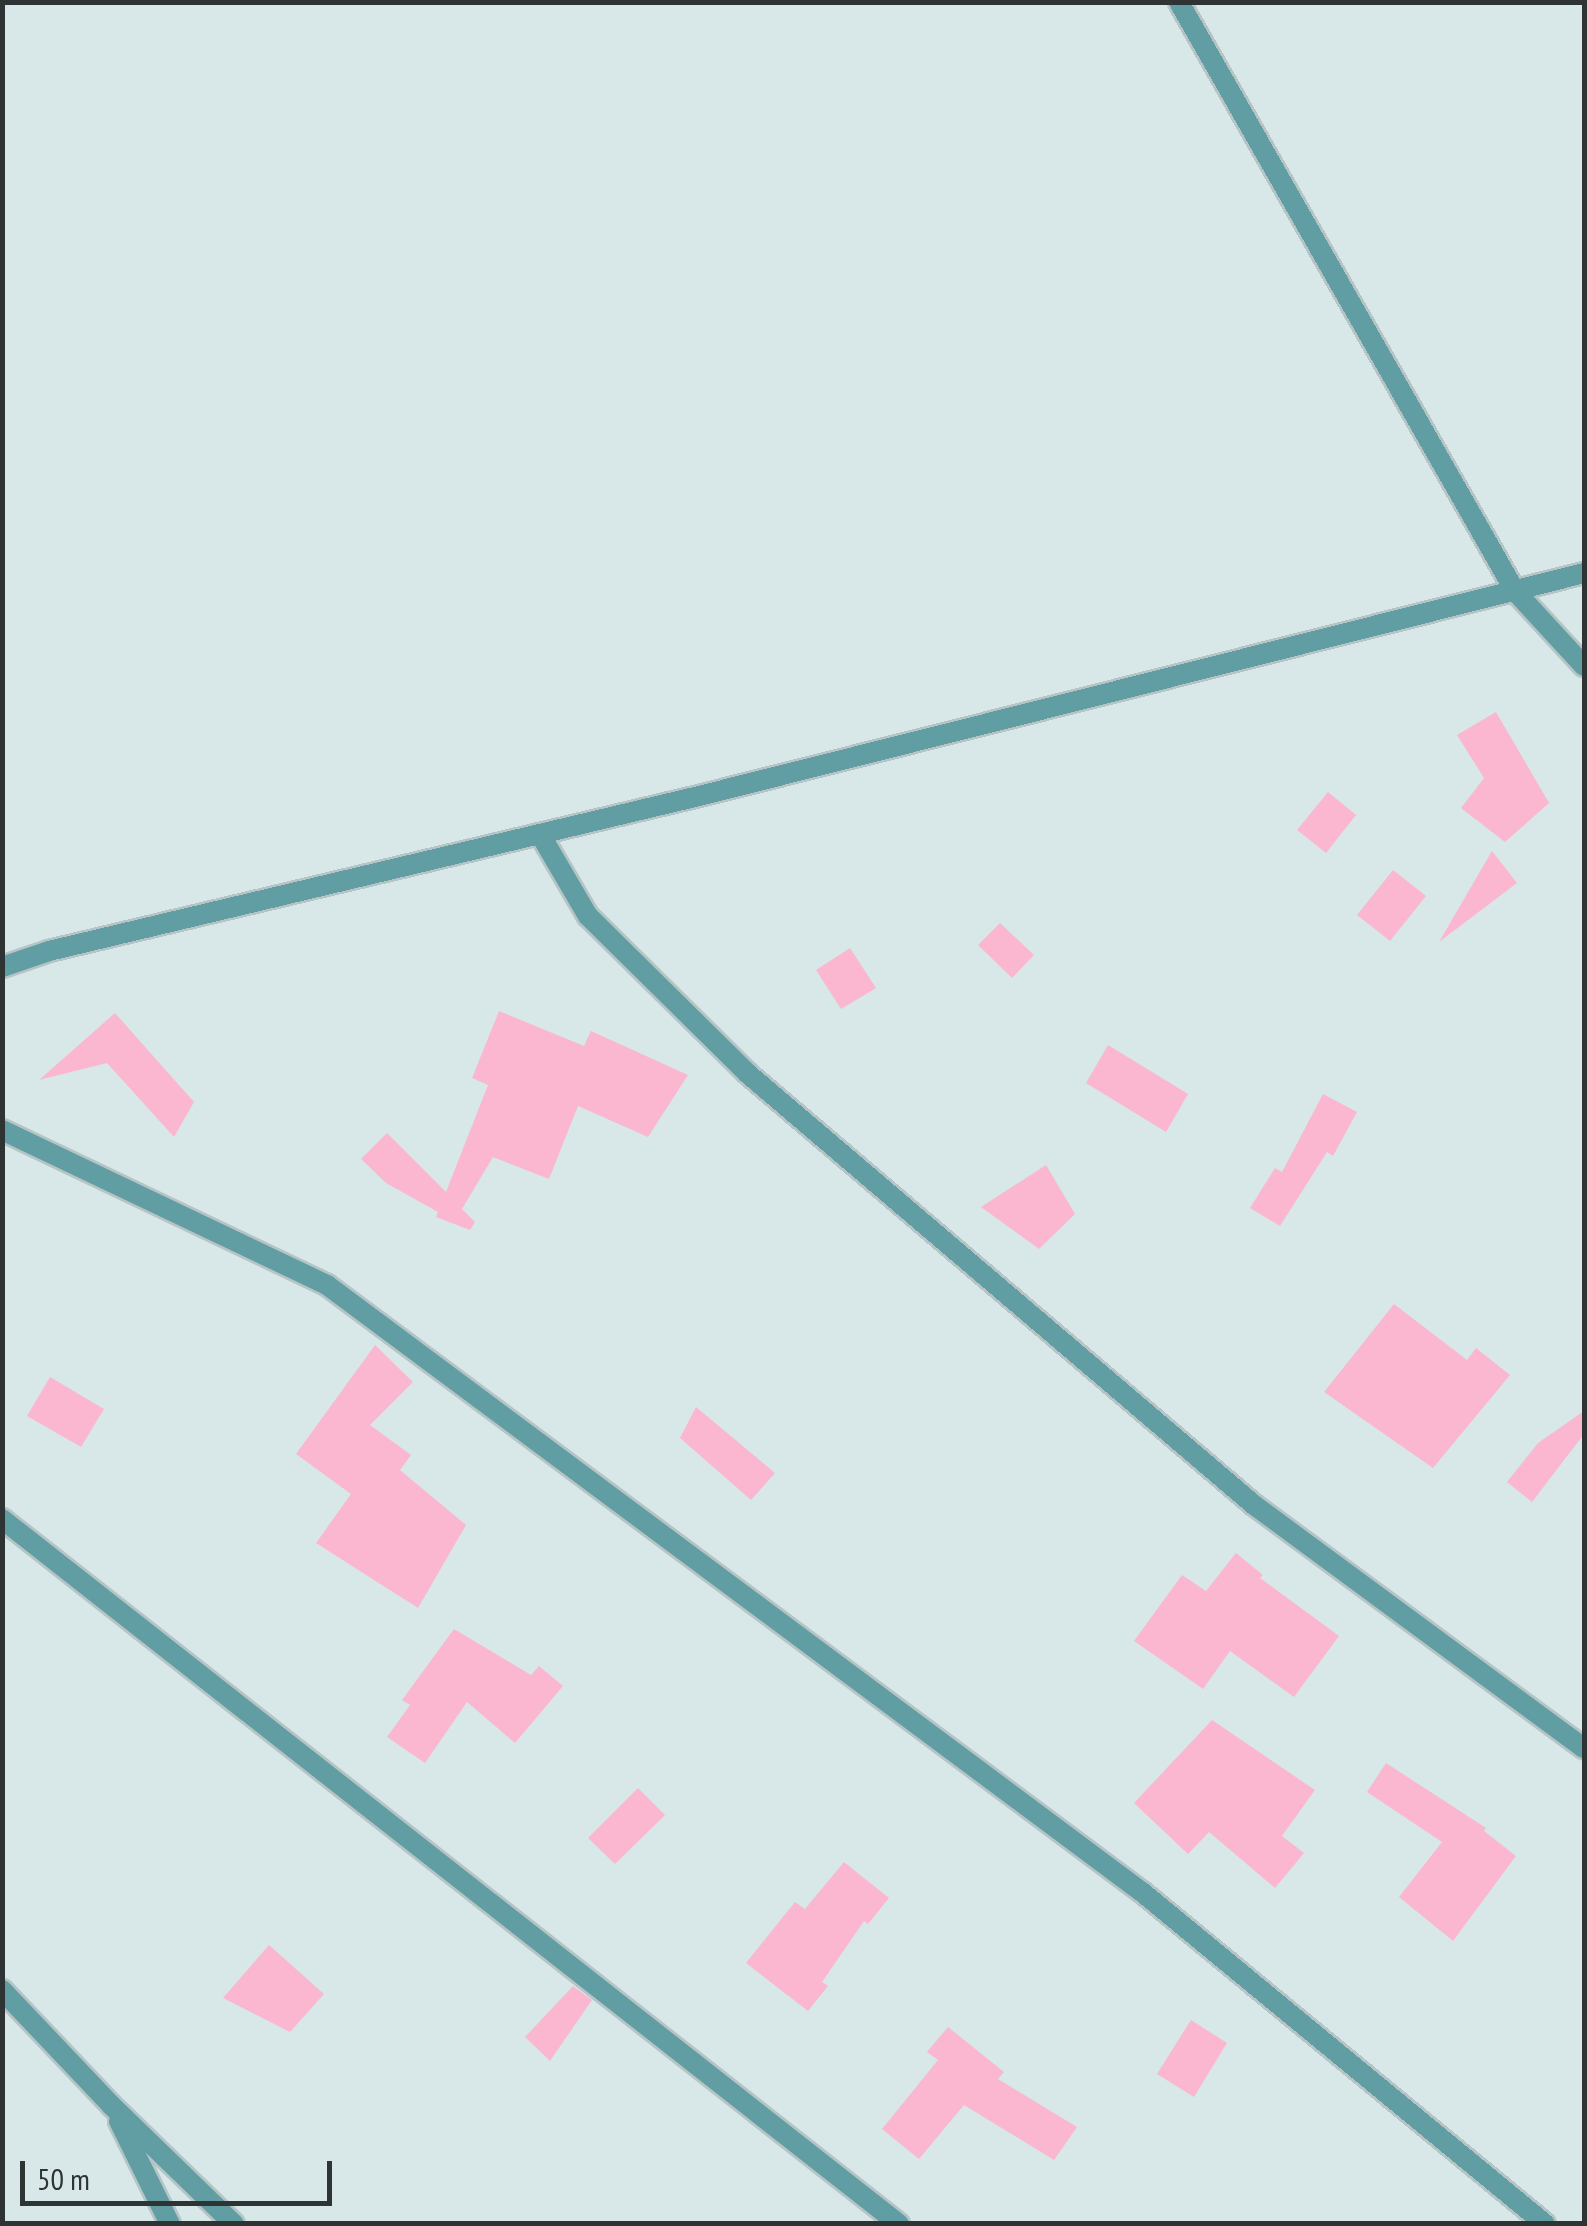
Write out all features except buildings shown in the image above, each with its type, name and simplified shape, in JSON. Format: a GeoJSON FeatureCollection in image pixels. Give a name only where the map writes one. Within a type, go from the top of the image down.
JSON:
{"type":"FeatureCollection","features":[{"type":"Feature","properties":{"kind":"street"},"geometry":{"type":"LineString","coordinates":[[1179,2],[1514,591],[1584,666]]}},
{"type":"Feature","properties":{"kind":"street"},"geometry":{"type":"LineString","coordinates":[[2,967],[49,952],[1584,574]]}},
{"type":"Feature","properties":{"kind":"street"},"geometry":{"type":"LineString","coordinates":[[540,834],[588,916],[747,1072],[1254,1505],[1584,1748]]}},
{"type":"Feature","properties":{"kind":"street"},"geometry":{"type":"LineString","coordinates":[[2,1130],[327,1284],[1142,1892],[1545,2224]]}},
{"type":"Feature","properties":{"kind":"street"},"geometry":{"type":"LineString","coordinates":[[2,1519],[899,2224]]}},
{"type":"Feature","properties":{"kind":"street"},"geometry":{"type":"LineString","coordinates":[[2,1990],[111,2105],[234,2224]]}},
{"type":"Feature","properties":{"kind":"street"},"geometry":{"type":"LineString","coordinates":[[111,2105],[170,2224]]}}]}
